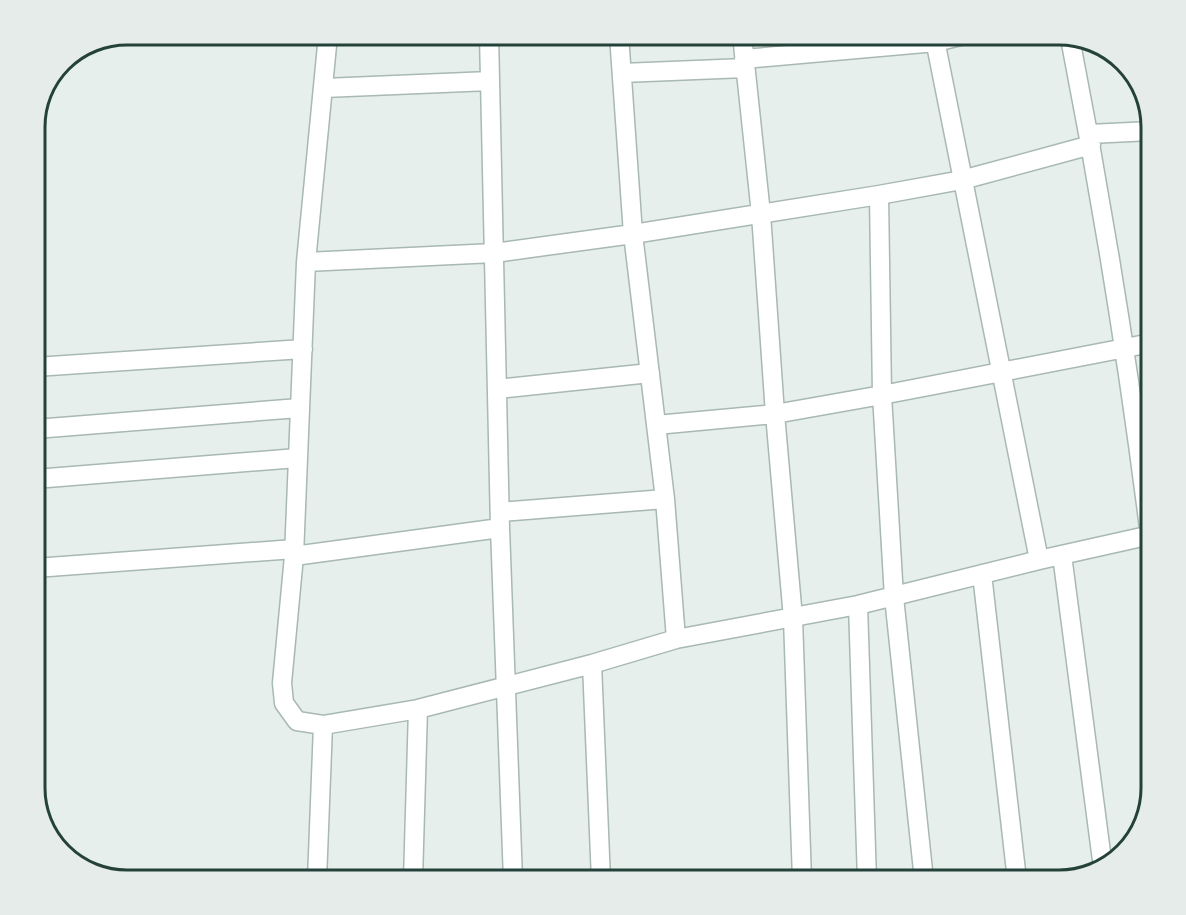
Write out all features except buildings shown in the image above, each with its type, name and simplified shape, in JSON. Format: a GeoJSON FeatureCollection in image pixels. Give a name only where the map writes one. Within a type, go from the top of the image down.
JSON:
{"type":"FeatureCollection","features":[{"type":"Feature","properties":{"kind":"street"},"geometry":{"type":"LineString","coordinates":[[327,45],[306,262],[294,552],[282,694],[287,709],[297,721],[323,725],[418,709],[592,664],[676,639],[858,605],[1039,560],[1141,540]]}},
{"type":"Feature","properties":{"kind":"street"},"geometry":{"type":"LineString","coordinates":[[489,45],[500,520],[513,870]]}},
{"type":"Feature","properties":{"kind":"street"},"geometry":{"type":"LineString","coordinates":[[620,45],[633,234],[665,499],[676,639]]}},
{"type":"Feature","properties":{"kind":"street"},"geometry":{"type":"LineString","coordinates":[[743,45],[762,214],[775,414],[793,618],[801,870]]}},
{"type":"Feature","properties":{"kind":"street"},"geometry":{"type":"LineString","coordinates":[[622,74],[744,63],[882,45]]}},
{"type":"Feature","properties":{"kind":"street"},"geometry":{"type":"LineString","coordinates":[[936,45],[1039,560]]}},
{"type":"Feature","properties":{"kind":"street"},"geometry":{"type":"LineString","coordinates":[[1072,47],[1090,139],[1125,348],[1141,465]]}},
{"type":"Feature","properties":{"kind":"street"},"geometry":{"type":"LineString","coordinates":[[324,88],[490,81]]}},
{"type":"Feature","properties":{"kind":"street"},"geometry":{"type":"LineString","coordinates":[[306,262],[494,253],[762,214],[962,180],[1090,139],[1141,132]]}},
{"type":"Feature","properties":{"kind":"street"},"geometry":{"type":"LineString","coordinates":[[879,195],[882,395],[894,597],[923,870]]}},
{"type":"Feature","properties":{"kind":"street"},"geometry":{"type":"LineString","coordinates":[[656,425],[775,414],[1141,345]]}},
{"type":"Feature","properties":{"kind":"street"},"geometry":{"type":"LineString","coordinates":[[45,366],[303,349]]}},
{"type":"Feature","properties":{"kind":"street"},"geometry":{"type":"LineString","coordinates":[[497,389],[650,373]]}},
{"type":"Feature","properties":{"kind":"street"},"geometry":{"type":"LineString","coordinates":[[45,428],[299,408]]}},
{"type":"Feature","properties":{"kind":"street"},"geometry":{"type":"LineString","coordinates":[[45,478],[297,458]]}},
{"type":"Feature","properties":{"kind":"street"},"geometry":{"type":"LineString","coordinates":[[45,567],[294,552],[500,520],[665,499]]}},
{"type":"Feature","properties":{"kind":"street"},"geometry":{"type":"LineString","coordinates":[[1062,555],[1102,857]]}},
{"type":"Feature","properties":{"kind":"street"},"geometry":{"type":"LineString","coordinates":[[982,574],[1016,870]]}},
{"type":"Feature","properties":{"kind":"street"},"geometry":{"type":"LineString","coordinates":[[858,605],[867,870]]}},
{"type":"Feature","properties":{"kind":"street"},"geometry":{"type":"LineString","coordinates":[[592,664],[601,870]]}},
{"type":"Feature","properties":{"kind":"street"},"geometry":{"type":"LineString","coordinates":[[413,870],[418,709]]}},
{"type":"Feature","properties":{"kind":"street"},"geometry":{"type":"LineString","coordinates":[[317,870],[323,725]]}}]}
